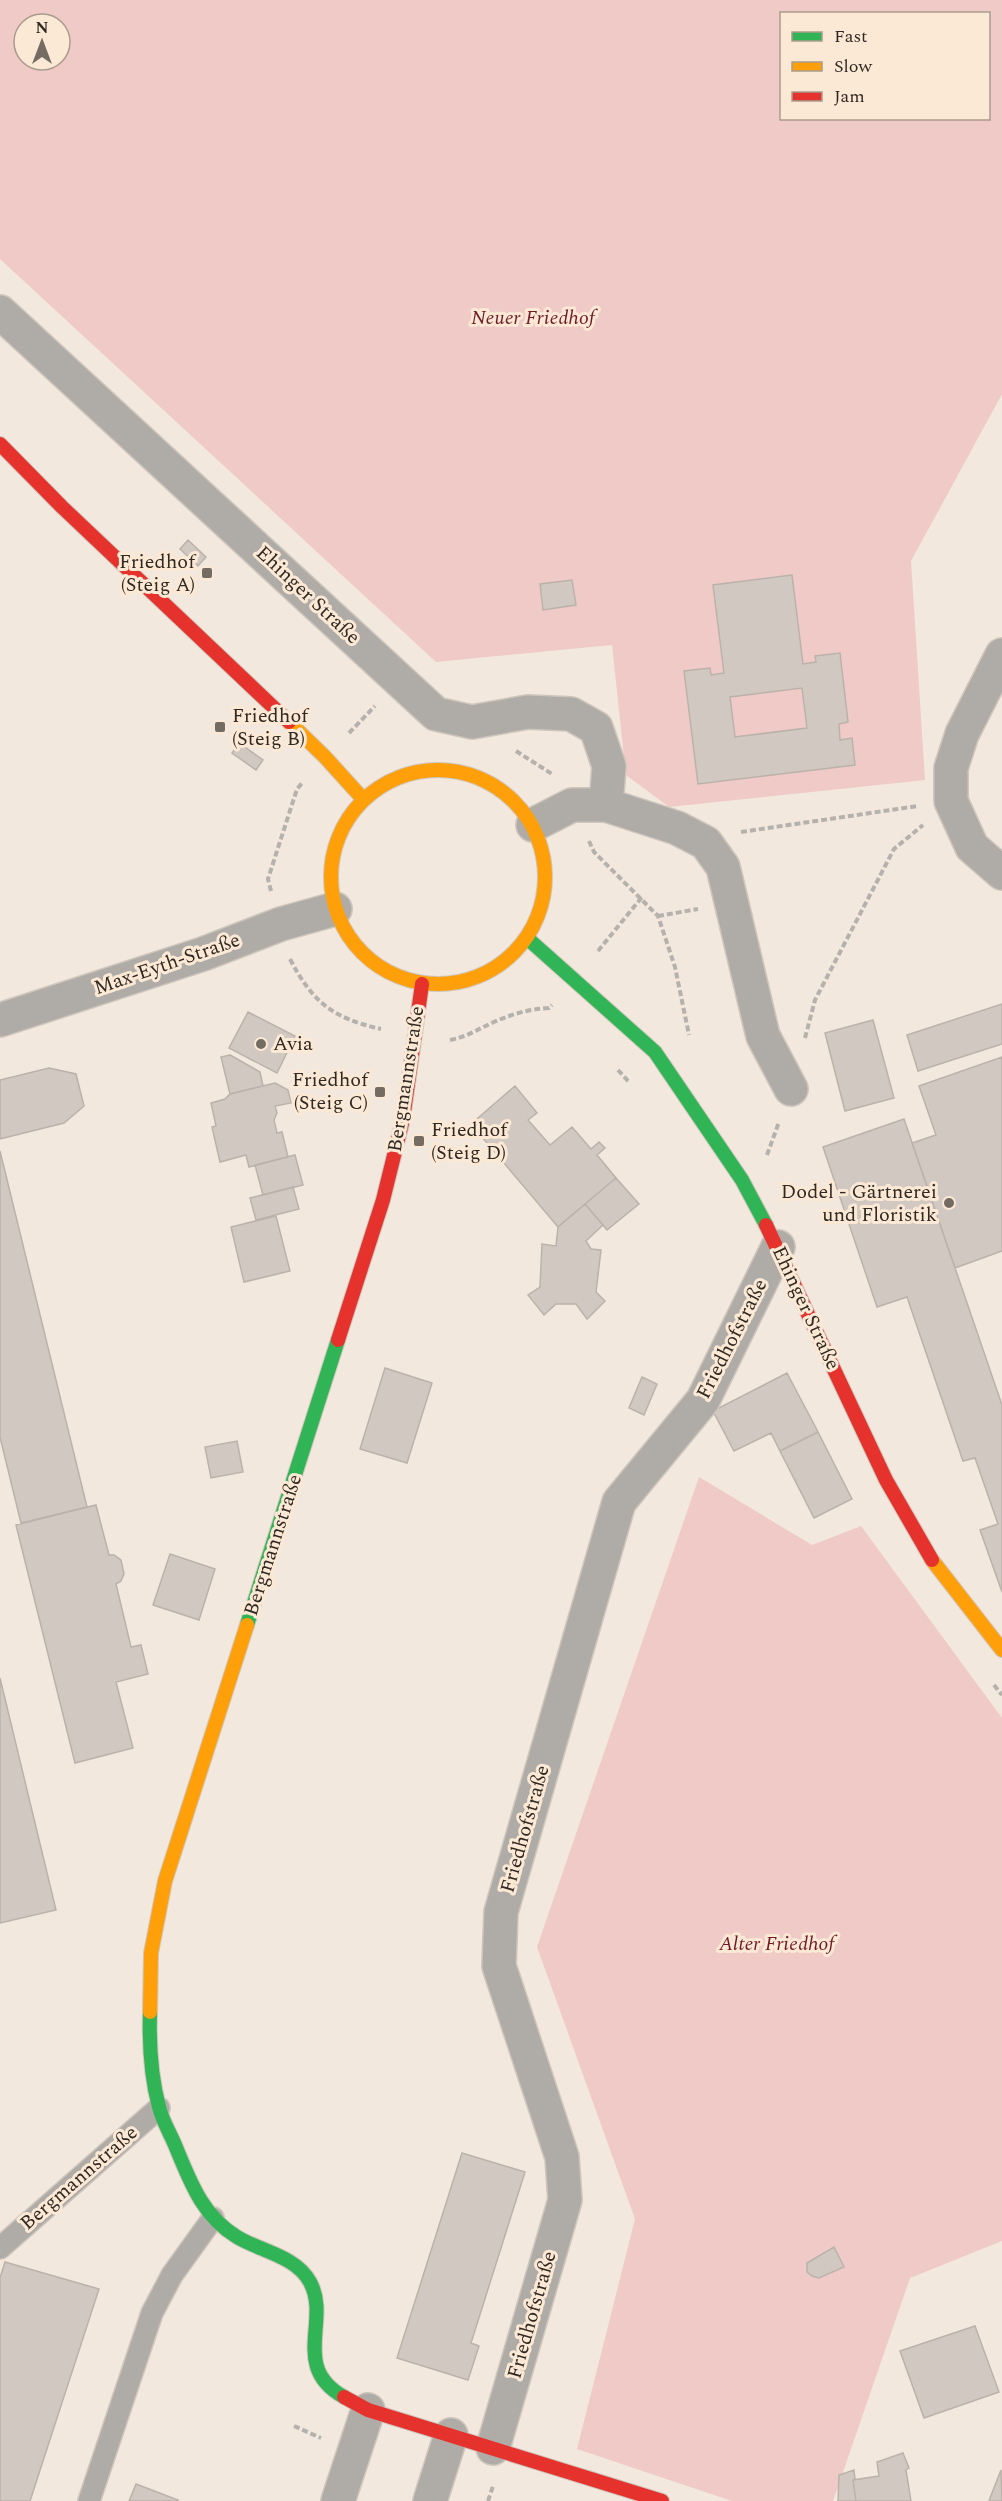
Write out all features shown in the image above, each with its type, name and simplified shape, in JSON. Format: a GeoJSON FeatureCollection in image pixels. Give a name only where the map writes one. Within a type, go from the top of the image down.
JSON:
{"type":"FeatureCollection","features":[{"type":"Feature","properties":{"kind":"main road"},"geometry":{"type":"LineString","coordinates":[[0,444],[62,507],[325,757],[363,799]]}},
{"type":"Feature","properties":{"kind":"main road"},"geometry":{"type":"LineString","coordinates":[[422,770],[456,771],[487,781],[514,801],[533,825],[542,850],[545,874],[543,898],[527,938],[504,962],[478,976],[450,984],[422,984],[394,975],[369,960],[349,938],[335,909],[329,883],[332,852],[344,823],[363,799],[390,780],[422,770]]}},
{"type":"Feature","properties":{"kind":"main road","name":"Ehinger Straße"},"geometry":{"type":"LineString","coordinates":[[527,938],[655,1052],[741,1180],[778,1247],[886,1480],[939,1571],[1002,1650]]}},
{"type":"Feature","properties":{"kind":"main road","name":"Bergmannstraße"},"geometry":{"type":"LineString","coordinates":[[368,2410],[332,2390],[318,2368],[314,2349],[316,2300],[310,2281],[292,2263],[237,2237],[213,2218],[197,2197],[185,2172],[159,2108],[149,2041],[151,1953],[165,1881],[383,1200],[403,1119],[422,984]]}},
{"type":"Feature","properties":{"kind":"main road"},"geometry":{"type":"LineString","coordinates":[[368,2410],[662,2501]]}},
{"type":"Feature","properties":{"kind":"street","name":"Ehinger Straße"},"geometry":{"type":"LineString","coordinates":[[0,312],[436,714],[472,722],[528,712],[571,714],[597,728],[609,766],[606,805]]}},
{"type":"Feature","properties":{"kind":"street"},"geometry":{"type":"LineString","coordinates":[[1002,655],[962,734],[951,768],[951,801],[972,847],[1002,873]]}},
{"type":"Feature","properties":{"kind":"street"},"geometry":{"type":"LineString","coordinates":[[533,825],[572,805],[606,805],[677,828],[706,843],[723,867],[763,1036],[792,1089]]}},
{"type":"Feature","properties":{"kind":"street","name":"Max-Eyth-Straße"},"geometry":{"type":"LineString","coordinates":[[0,1020],[203,954],[281,924],[335,909]]}},
{"type":"Feature","properties":{"kind":"street","name":"Friedhofstraße"},"geometry":{"type":"LineString","coordinates":[[493,2448],[565,2200],[562,2157],[499,1966],[501,1912],[619,1502],[703,1400],[778,1247]]}},
{"type":"Feature","properties":{"kind":"street"},"geometry":{"type":"LineString","coordinates":[[338,2501],[368,2410]]}},
{"type":"Feature","properties":{"kind":"street"},"geometry":{"type":"LineString","coordinates":[[430,2501],[451,2435]]}},
{"type":"Feature","properties":{"kind":"lane","name":"Bergmannstraße"},"geometry":{"type":"LineString","coordinates":[[0,2248],[159,2108]]}},
{"type":"Feature","properties":{"kind":"lane"},"geometry":{"type":"LineString","coordinates":[[89,2501],[152,2313],[172,2275],[213,2218]]}},
{"type":"Feature","properties":{"kind":"path"},"geometry":{"type":"LineString","coordinates":[[400,680],[297,789],[268,879],[290,959],[304,984],[327,1008],[351,1022],[438,1042],[467,1037],[494,1022],[528,1010],[549,1008],[642,897]]}},
{"type":"Feature","properties":{"kind":"path"},"geometry":{"type":"LineString","coordinates":[[472,722],[557,777],[594,852],[642,897],[658,916],[675,967],[690,1038]]}},
{"type":"Feature","properties":{"kind":"path"},"geometry":{"type":"LineString","coordinates":[[706,843],[752,829],[951,801]]}},
{"type":"Feature","properties":{"kind":"path"},"geometry":{"type":"LineString","coordinates":[[758,1152],[765,1161],[792,1089],[815,1000],[894,849],[951,801]]}},
{"type":"Feature","properties":{"kind":"path"},"geometry":{"type":"LineString","coordinates":[[294,2426],[327,2440]]}},
{"type":"Feature","properties":{"kind":"green space","name":"Neuer Friedhof"},"geometry":{"type":"Polygon","coordinates":[[[0,0],[1002,0],[1002,394],[911,561],[925,780],[669,807],[626,775],[612,645],[436,662],[0,259],[0,0]]]}},
{"type":"Feature","properties":{"kind":"green space","name":"Alter Friedhof"},"geometry":{"type":"Polygon","coordinates":[[[699,1477],[812,1545],[861,1526],[1002,1718],[1002,2241],[910,2278],[833,2501],[732,2501],[577,2449],[635,2219],[537,1947],[699,1477]]]}},
{"type":"Feature","properties":{"kind":"building"},"geometry":{"type":"Polygon","coordinates":[[[188,540],[206,557],[198,566],[180,549],[188,540]]]}},
{"type":"Feature","properties":{"kind":"building"},"geometry":{"type":"Polygon","coordinates":[[[792,575],[803,664],[816,662],[815,656],[840,653],[848,722],[839,724],[840,740],[852,738],[855,765],[698,784],[684,671],[710,668],[711,675],[724,673],[713,585],[792,575]],[[802,688],[730,697],[735,737],[807,728],[802,688]]]}},
{"type":"Feature","properties":{"kind":"building"},"geometry":{"type":"Polygon","coordinates":[[[572,580],[576,605],[543,610],[540,584],[572,580]]]}},
{"type":"Feature","properties":{"kind":"building"},"geometry":{"type":"Polygon","coordinates":[[[239,743],[263,760],[256,770],[232,753],[239,743]]]}},
{"type":"Feature","properties":{"kind":"building"},"geometry":{"type":"Polygon","coordinates":[[[1002,1004],[1002,1044],[918,1071],[907,1035],[1002,1004]]]}},
{"type":"Feature","properties":{"kind":"building"},"geometry":{"type":"Polygon","coordinates":[[[248,1012],[295,1036],[277,1073],[229,1048],[248,1012]]]}},
{"type":"Feature","properties":{"kind":"building"},"geometry":{"type":"Polygon","coordinates":[[[873,1020],[894,1098],[845,1111],[825,1033],[873,1020]]]}},
{"type":"Feature","properties":{"kind":"building"},"geometry":{"type":"Polygon","coordinates":[[[230,1055],[260,1072],[263,1086],[230,1094],[221,1057],[230,1055]]]}},
{"type":"Feature","properties":{"kind":"building"},"geometry":{"type":"Polygon","coordinates":[[[1002,1057],[1002,1251],[955,1268],[912,1143],[936,1135],[919,1086],[1002,1057]]]}},
{"type":"Feature","properties":{"kind":"building"},"geometry":{"type":"Polygon","coordinates":[[[49,1068],[76,1074],[84,1106],[64,1123],[0,1139],[0,1080],[49,1068]]]}},
{"type":"Feature","properties":{"kind":"building"},"geometry":{"type":"Polygon","coordinates":[[[275,1083],[288,1090],[291,1103],[275,1106],[277,1113],[274,1120],[277,1133],[282,1132],[288,1157],[249,1167],[246,1155],[220,1162],[212,1127],[216,1126],[211,1103],[225,1099],[230,1094],[275,1083]]]}},
{"type":"Feature","properties":{"kind":"building"},"geometry":{"type":"Polygon","coordinates":[[[515,1086],[537,1113],[528,1120],[550,1145],[572,1127],[591,1149],[599,1142],[605,1148],[597,1155],[616,1178],[558,1227],[471,1124],[515,1086]]]}},
{"type":"Feature","properties":{"kind":"building"},"geometry":{"type":"Polygon","coordinates":[[[904,1119],[1002,1405],[1002,1592],[980,1530],[998,1524],[975,1458],[963,1461],[907,1297],[877,1307],[823,1147],[904,1119]]]}},
{"type":"Feature","properties":{"kind":"building"},"geometry":{"type":"Polygon","coordinates":[[[0,1151],[87,1507],[21,1523],[0,1437],[0,1151]]]}},
{"type":"Feature","properties":{"kind":"building"},"geometry":{"type":"Polygon","coordinates":[[[295,1155],[303,1185],[263,1195],[255,1165],[295,1155]]]}},
{"type":"Feature","properties":{"kind":"building"},"geometry":{"type":"Polygon","coordinates":[[[616,1178],[639,1204],[607,1230],[585,1204],[616,1178]]]}},
{"type":"Feature","properties":{"kind":"building"},"geometry":{"type":"Polygon","coordinates":[[[293,1187],[299,1209],[256,1220],[250,1198],[293,1187]]]}},
{"type":"Feature","properties":{"kind":"building"},"geometry":{"type":"Polygon","coordinates":[[[585,1204],[603,1225],[586,1241],[591,1249],[601,1250],[596,1292],[605,1301],[587,1319],[576,1304],[556,1304],[544,1315],[528,1295],[540,1287],[542,1244],[556,1246],[558,1227],[585,1204]]]}},
{"type":"Feature","properties":{"kind":"building"},"geometry":{"type":"Polygon","coordinates":[[[276,1216],[290,1271],[244,1282],[231,1227],[276,1216]]]}},
{"type":"Feature","properties":{"kind":"building"},"geometry":{"type":"Polygon","coordinates":[[[385,1368],[432,1383],[407,1463],[360,1449],[385,1368]]]}},
{"type":"Feature","properties":{"kind":"building"},"geometry":{"type":"Polygon","coordinates":[[[787,1373],[818,1432],[780,1451],[771,1433],[734,1451],[713,1411],[787,1373]]]}},
{"type":"Feature","properties":{"kind":"building"},"geometry":{"type":"Polygon","coordinates":[[[642,1377],[657,1384],[644,1415],[629,1408],[642,1377]]]}},
{"type":"Feature","properties":{"kind":"building"},"geometry":{"type":"Polygon","coordinates":[[[818,1432],[852,1499],[814,1518],[780,1451],[818,1432]]]}},
{"type":"Feature","properties":{"kind":"building"},"geometry":{"type":"Polygon","coordinates":[[[237,1441],[243,1472],[211,1478],[205,1447],[237,1441]]]}},
{"type":"Feature","properties":{"kind":"building"},"geometry":{"type":"Polygon","coordinates":[[[96,1505],[109,1555],[114,1555],[121,1560],[124,1574],[121,1581],[116,1584],[131,1647],[141,1645],[148,1674],[116,1682],[133,1748],[75,1763],[16,1525],[96,1505]]]}},
{"type":"Feature","properties":{"kind":"building"},"geometry":{"type":"Polygon","coordinates":[[[170,1554],[215,1569],[199,1620],[153,1605],[170,1554]]]}},
{"type":"Feature","properties":{"kind":"building"},"geometry":{"type":"Polygon","coordinates":[[[0,1678],[56,1910],[0,1923],[0,1678]]]}},
{"type":"Feature","properties":{"kind":"building"},"geometry":{"type":"Polygon","coordinates":[[[462,2153],[525,2172],[471,2343],[479,2346],[468,2380],[397,2358],[462,2153]]]}},
{"type":"Feature","properties":{"kind":"building"},"geometry":{"type":"Polygon","coordinates":[[[834,2247],[844,2267],[819,2278],[807,2272],[807,2263],[834,2247]]]}},
{"type":"Feature","properties":{"kind":"building"},"geometry":{"type":"Polygon","coordinates":[[[5,2262],[99,2289],[30,2501],[0,2501],[0,2278],[5,2262]]]}},
{"type":"Feature","properties":{"kind":"building"},"geometry":{"type":"Polygon","coordinates":[[[975,2326],[999,2392],[924,2418],[900,2351],[975,2326]]]}},
{"type":"Feature","properties":{"kind":"building"},"geometry":{"type":"Polygon","coordinates":[[[903,2453],[909,2468],[906,2470],[911,2501],[856,2501],[853,2480],[879,2476],[877,2462],[903,2453]]]}},
{"type":"Feature","properties":{"kind":"building"},"geometry":{"type":"Polygon","coordinates":[[[854,2470],[856,2501],[838,2501],[839,2475],[854,2470]]]}},
{"type":"Feature","properties":{"kind":"building"},"geometry":{"type":"Polygon","coordinates":[[[1001,2470],[1002,2501],[989,2501],[990,2498],[1001,2470]]]}},
{"type":"Feature","properties":{"kind":"building"},"geometry":{"type":"Polygon","coordinates":[[[136,2484],[178,2500],[129,2501],[136,2484]]]}},
{"type":"Feature","properties":{"kind":"traffic: fast"},"geometry":{"type":"LineString","coordinates":[[527,938],[655,1052],[742,1180],[766,1225]]}},
{"type":"Feature","properties":{"kind":"traffic: fast"},"geometry":{"type":"LineString","coordinates":[[247,1625],[338,1340]]}},
{"type":"Feature","properties":{"kind":"traffic: fast"},"geometry":{"type":"LineString","coordinates":[[150,2012],[151,2060],[159,2107],[198,2197],[215,2219],[237,2237],[287,2260],[304,2273],[315,2297],[317,2312],[315,2357],[319,2372],[328,2385],[344,2397]]}},
{"type":"Feature","properties":{"kind":"traffic: slow"},"geometry":{"type":"LineString","coordinates":[[289,722],[363,799]]}},
{"type":"Feature","properties":{"kind":"traffic: slow"},"geometry":{"type":"LineString","coordinates":[[427,770],[449,770],[469,774],[489,782],[514,801],[533,826],[541,846],[545,877],[541,908],[533,928],[514,953],[489,972],[469,980],[449,984],[427,984],[407,980],[387,972],[355,945],[343,928],[335,908],[331,888],[331,866],[335,846],[343,826],[370,794],[387,782],[407,774],[427,770]]}},
{"type":"Feature","properties":{"kind":"traffic: slow"},"geometry":{"type":"LineString","coordinates":[[932,1560],[1002,1650]]}},
{"type":"Feature","properties":{"kind":"traffic: slow"},"geometry":{"type":"LineString","coordinates":[[150,2012],[151,1953],[165,1881],[247,1625]]}},
{"type":"Feature","properties":{"kind":"traffic: jam"},"geometry":{"type":"LineString","coordinates":[[0,444],[62,507],[289,722]]}},
{"type":"Feature","properties":{"kind":"traffic: jam"},"geometry":{"type":"LineString","coordinates":[[338,1340],[383,1200],[403,1119],[422,984]]}},
{"type":"Feature","properties":{"kind":"traffic: jam"},"geometry":{"type":"LineString","coordinates":[[766,1225],[886,1480],[932,1560]]}},
{"type":"Feature","properties":{"kind":"traffic: jam"},"geometry":{"type":"LineString","coordinates":[[344,2397],[368,2410],[662,2501]]}},
{"type":"Feature","properties":{"kind":"place","name":"Friedhof (Steig A)"},"geometry":{"type":"Point","coordinates":[207,573]}},
{"type":"Feature","properties":{"kind":"place","name":"Friedhof (Steig B)"},"geometry":{"type":"Point","coordinates":[220,727]}},
{"type":"Feature","properties":{"kind":"place","name":"Avia"},"geometry":{"type":"Point","coordinates":[261,1044]}},
{"type":"Feature","properties":{"kind":"place","name":"Friedhof (Steig C)"},"geometry":{"type":"Point","coordinates":[380,1092]}},
{"type":"Feature","properties":{"kind":"place","name":"Friedhof (Steig D)"},"geometry":{"type":"Point","coordinates":[419,1141]}},
{"type":"Feature","properties":{"kind":"place","name":"Dodel - Gärtnerei und Floristik"},"geometry":{"type":"Point","coordinates":[949,1203]}}]}
